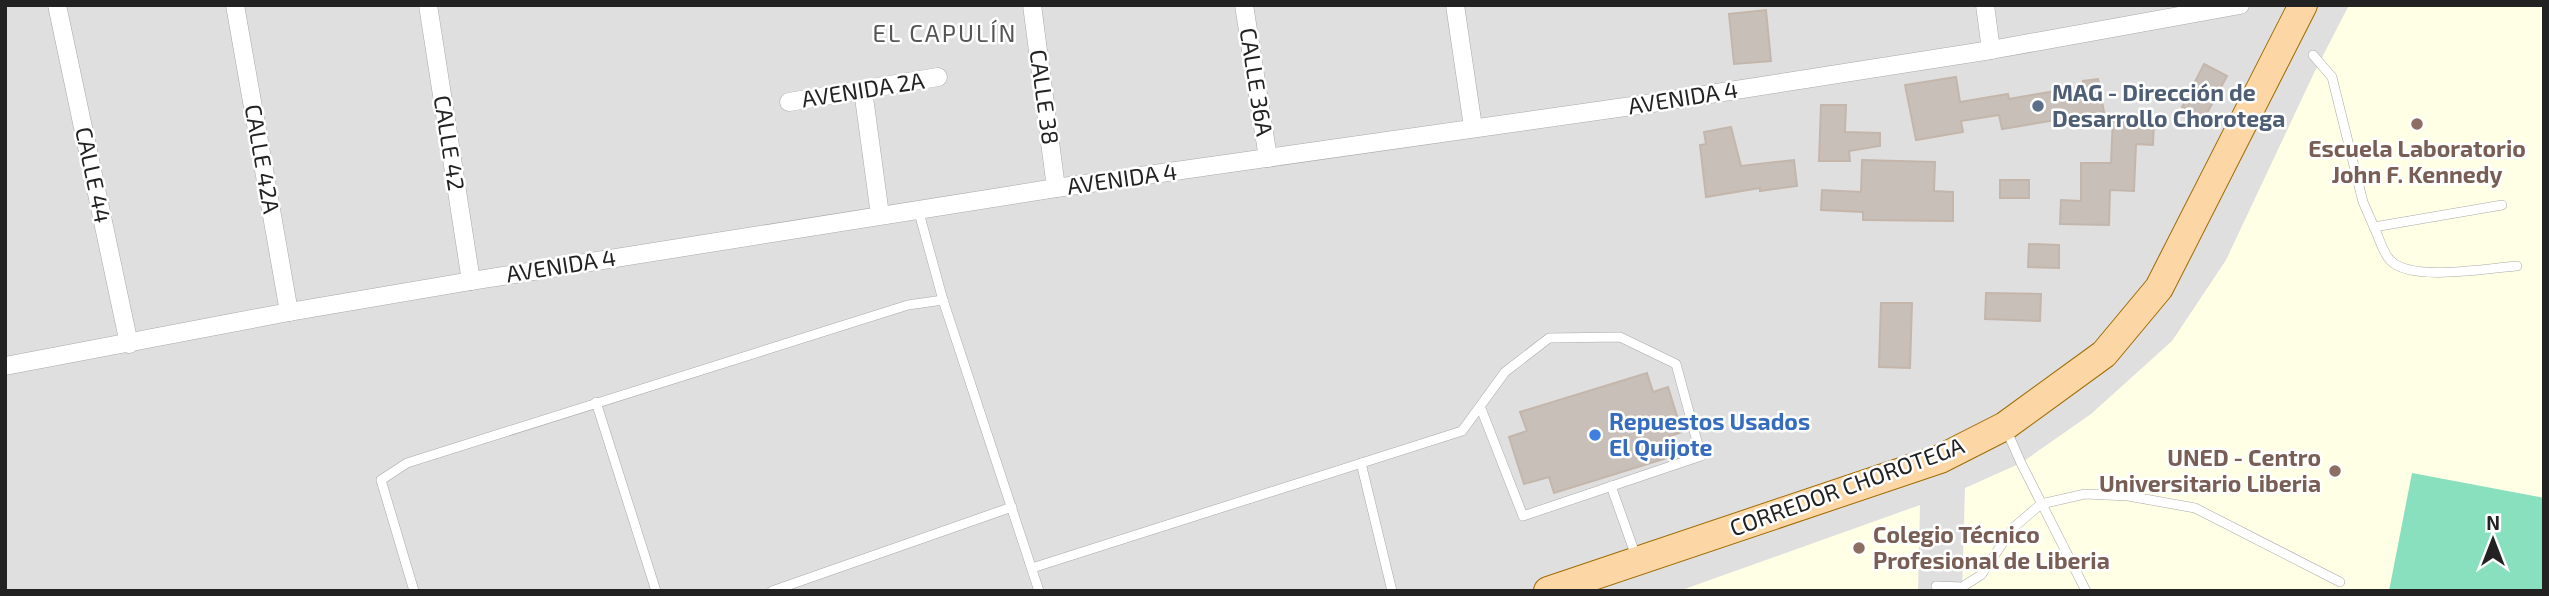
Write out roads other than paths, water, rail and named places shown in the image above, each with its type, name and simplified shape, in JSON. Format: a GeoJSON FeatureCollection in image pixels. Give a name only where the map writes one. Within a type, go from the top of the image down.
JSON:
{"type":"FeatureCollection","features":[{"type":"Feature","properties":{"kind":"main road","name":"CORREDOR CHOROTEGA"},"geometry":{"type":"LineString","coordinates":[[1548,591],[1577,586],[1637,561],[1940,459],[2005,426],[2104,354],[2160,288],[2303,5]]}},
{"type":"Feature","properties":{"kind":"street","name":"CALLE 44"},"geometry":{"type":"LineString","coordinates":[[57,5],[129,344]]}},
{"type":"Feature","properties":{"kind":"street","name":"CALLE 42A"},"geometry":{"type":"LineString","coordinates":[[235,5],[289,312]]}},
{"type":"Feature","properties":{"kind":"street","name":"CALLE 42"},"geometry":{"type":"LineString","coordinates":[[428,5],[471,281]]}},
{"type":"Feature","properties":{"kind":"street","name":"CALLE 38"},"geometry":{"type":"LineString","coordinates":[[1032,5],[1056,188]]}},
{"type":"Feature","properties":{"kind":"street","name":"CALLE 36A"},"geometry":{"type":"LineString","coordinates":[[1244,5],[1268,158]]}},
{"type":"Feature","properties":{"kind":"street"},"geometry":{"type":"LineString","coordinates":[[1455,5],[1474,127]]}},
{"type":"Feature","properties":{"kind":"street"},"geometry":{"type":"LineString","coordinates":[[1985,5],[1991,50]]}},
{"type":"Feature","properties":{"kind":"street","name":"AVENIDA 4"},"geometry":{"type":"LineString","coordinates":[[5,366],[289,312],[471,281],[1056,188],[1646,104],[1991,50],[2240,5]]}},
{"type":"Feature","properties":{"kind":"street","name":"AVENIDA 2A"},"geometry":{"type":"LineString","coordinates":[[789,102],[938,77]]}},
{"type":"Feature","properties":{"kind":"street"},"geometry":{"type":"LineString","coordinates":[[863,90],[880,215]]}},
{"type":"Feature","properties":{"kind":"lane"},"geometry":{"type":"LineString","coordinates":[[2313,55],[2332,78],[2363,202],[2390,261],[2407,270],[2430,273],[2517,266]]}},
{"type":"Feature","properties":{"kind":"lane"},"geometry":{"type":"LineString","coordinates":[[2374,227],[2502,205]]}},
{"type":"Feature","properties":{"kind":"lane"},"geometry":{"type":"LineString","coordinates":[[918,209],[943,300],[1039,591]]}},
{"type":"Feature","properties":{"kind":"lane"},"geometry":{"type":"LineString","coordinates":[[414,591],[381,480],[407,463],[908,305],[943,300]]}},
{"type":"Feature","properties":{"kind":"lane"},"geometry":{"type":"LineString","coordinates":[[1032,568],[1462,431],[1480,406],[1505,372],[1549,338],[1620,337],[1676,364],[1701,456],[1523,516],[1480,406]]}},
{"type":"Feature","properties":{"kind":"lane"},"geometry":{"type":"LineString","coordinates":[[596,402],[656,591]]}},
{"type":"Feature","properties":{"kind":"lane"},"geometry":{"type":"LineString","coordinates":[[2005,426],[2086,591]]}},
{"type":"Feature","properties":{"kind":"lane"},"geometry":{"type":"LineString","coordinates":[[1361,463],[1392,591]]}},
{"type":"Feature","properties":{"kind":"lane"},"geometry":{"type":"LineString","coordinates":[[1611,486],[1637,561]]}},
{"type":"Feature","properties":{"kind":"lane"},"geometry":{"type":"LineString","coordinates":[[1936,586],[1962,587],[1981,575],[2013,528],[2041,503],[2085,494],[2128,496],[2195,508],[2340,582]]}},
{"type":"Feature","properties":{"kind":"lane"},"geometry":{"type":"LineString","coordinates":[[772,591],[1012,507]]}},
{"type":"Feature","properties":{"kind":"place","name":"MAG - Dirección de Desarrollo Chorotega"},"geometry":{"type":"Point","coordinates":[2038,106]}},
{"type":"Feature","properties":{"kind":"place","name":"Escuela Laboratorio John F. Kennedy"},"geometry":{"type":"Point","coordinates":[2417,124]}},
{"type":"Feature","properties":{"kind":"place","name":"Repuestos Usados El Quijote"},"geometry":{"type":"Point","coordinates":[1595,435]}},
{"type":"Feature","properties":{"kind":"place","name":"UNED - Centro Universitario Liberia"},"geometry":{"type":"Point","coordinates":[2335,471]}},
{"type":"Feature","properties":{"kind":"place","name":"Colegio Técnico Profesional de Liberia"},"geometry":{"type":"Point","coordinates":[1859,548]}},
{"type":"Feature","properties":{"kind":"district","name":"EL CAPULÍN"},"geometry":{"type":"Point","coordinates":[945,34]}}]}
